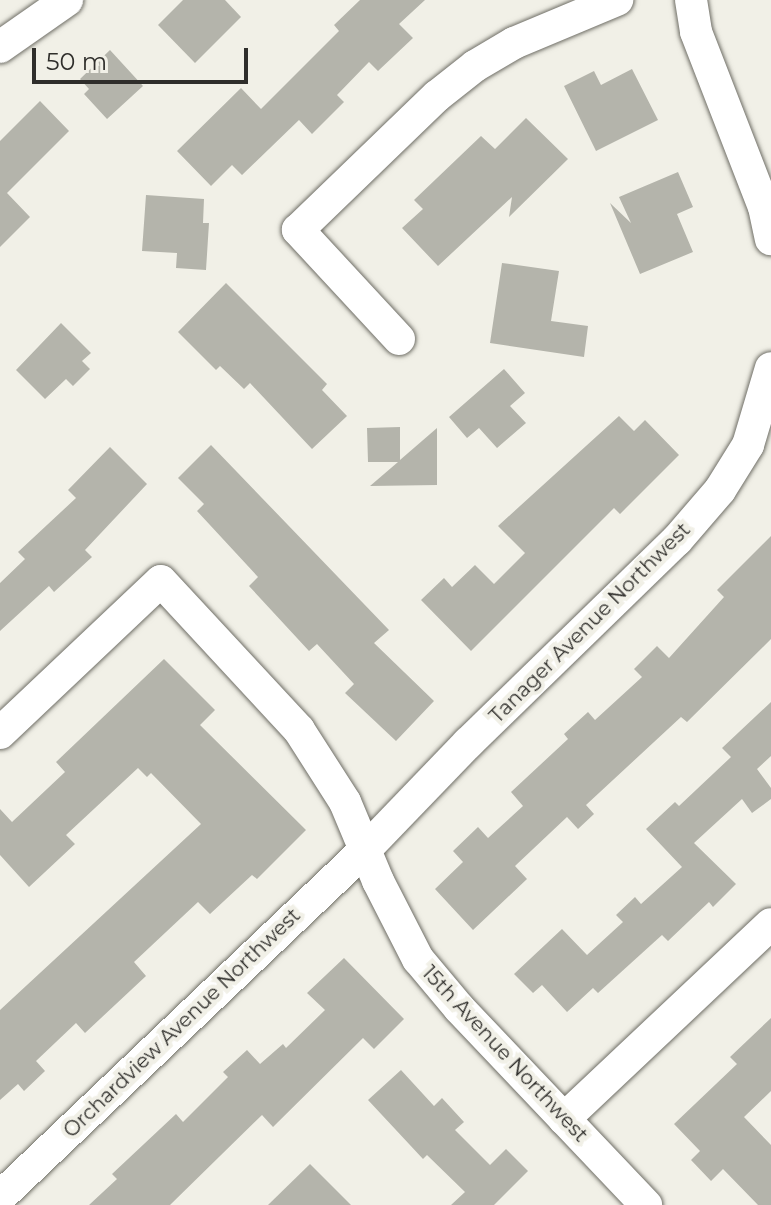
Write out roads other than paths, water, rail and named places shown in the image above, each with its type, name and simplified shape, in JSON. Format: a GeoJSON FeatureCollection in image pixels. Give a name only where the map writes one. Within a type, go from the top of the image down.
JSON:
{"type":"FeatureCollection","features":[{"type":"Feature","properties":{"kind":"street"},"geometry":{"type":"LineString","coordinates":[[0,47],[67,0]]}},
{"type":"Feature","properties":{"kind":"street"},"geometry":{"type":"LineString","coordinates":[[399,339],[298,230],[437,96],[475,66],[514,43],[617,0]]}},
{"type":"Feature","properties":{"kind":"street"},"geometry":{"type":"LineString","coordinates":[[691,0],[696,32],[764,207],[771,239]]}},
{"type":"Feature","properties":{"kind":"street","name":"Tanager Avenue Northwest"},"geometry":{"type":"LineString","coordinates":[[365,850],[468,743],[677,540],[720,490],[748,445],[771,368]]}},
{"type":"Feature","properties":{"kind":"street","name":"15th Avenue Northwest"},"geometry":{"type":"LineString","coordinates":[[0,733],[161,581],[299,730],[345,802],[418,959],[459,1008],[646,1205]]}},
{"type":"Feature","properties":{"kind":"street","name":"Orchardview Avenue Northwest"},"geometry":{"type":"LineString","coordinates":[[0,1197],[365,850]]}},
{"type":"Feature","properties":{"kind":"street"},"geometry":{"type":"LineString","coordinates":[[564,1119],[771,924]]}}]}
